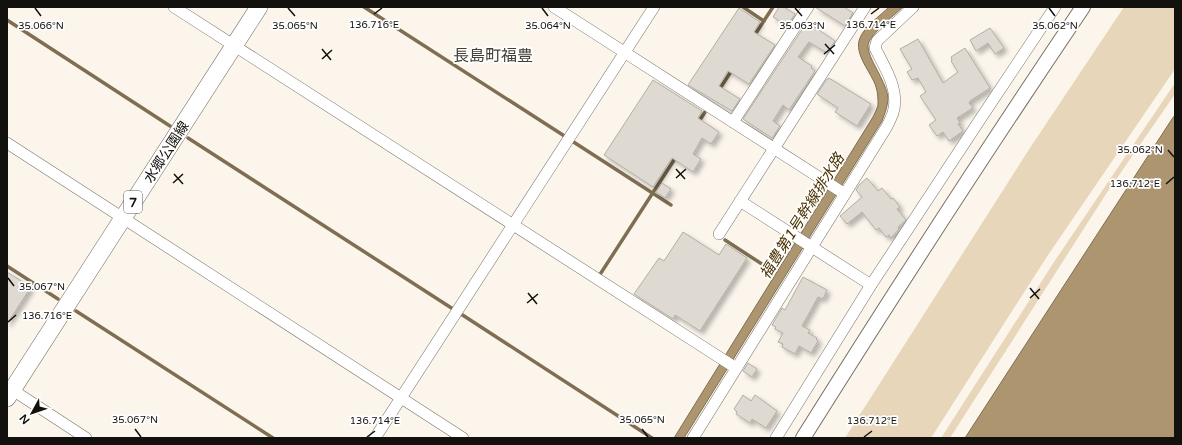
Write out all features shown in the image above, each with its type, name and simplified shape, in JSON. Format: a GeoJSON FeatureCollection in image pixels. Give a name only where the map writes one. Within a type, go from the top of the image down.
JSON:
{"type":"FeatureCollection","features":[{"type":"Feature","properties":{"kind":"main road","name":"水郷公園線"},"geometry":{"type":"LineString","coordinates":[[9,391],[259,7]]}},
{"type":"Feature","properties":{"kind":"street"},"geometry":{"type":"LineString","coordinates":[[174,7],[734,367]]}},
{"type":"Feature","properties":{"kind":"street"},"geometry":{"type":"LineString","coordinates":[[554,7],[843,193]]}},
{"type":"Feature","properties":{"kind":"street"},"geometry":{"type":"LineString","coordinates":[[375,438],[654,7]]}},
{"type":"Feature","properties":{"kind":"street"},"geometry":{"type":"LineString","coordinates":[[733,122],[808,7]]}},
{"type":"Feature","properties":{"kind":"street"},"geometry":{"type":"LineString","coordinates":[[719,234],[865,7]]}},
{"type":"Feature","properties":{"kind":"street"},"geometry":{"type":"LineString","coordinates":[[693,438],[734,367],[843,193],[886,128],[893,114],[895,92],[875,48],[877,41],[913,7]]}},
{"type":"Feature","properties":{"kind":"street"},"geometry":{"type":"LineString","coordinates":[[776,438],[871,285],[1056,7]]}},
{"type":"Feature","properties":{"kind":"street"},"geometry":{"type":"LineString","coordinates":[[803,438],[951,206],[1083,7]]}},
{"type":"Feature","properties":{"kind":"street"},"geometry":{"type":"LineString","coordinates":[[7,143],[464,438]]}},
{"type":"Feature","properties":{"kind":"street"},"geometry":{"type":"LineString","coordinates":[[740,201],[871,285]]}},
{"type":"Feature","properties":{"kind":"street"},"geometry":{"type":"LineString","coordinates":[[9,391],[86,438]]}},
{"type":"Feature","properties":{"kind":"shaded area"},"geometry":{"type":"Polygon","coordinates":[[[889,7],[903,7],[876,32],[868,45],[870,56],[887,91],[887,106],[882,121],[684,438],[674,438],[877,110],[878,98],[876,87],[861,57],[859,44],[860,38],[865,30],[889,7]]]}},
{"type":"Feature","properties":{"kind":"shaded area"},"geometry":{"type":"Polygon","coordinates":[[[1124,7],[1175,7],[1175,69],[1046,258],[931,438],[845,438],[1028,151],[1124,7]]]}},
{"type":"Feature","properties":{"kind":"shaded area"},"geometry":{"type":"Polygon","coordinates":[[[1175,83],[1175,94],[1106,194],[950,438],[941,438],[1054,262],[1175,83]]]}},
{"type":"Feature","properties":{"kind":"shaded area"},"geometry":{"type":"Polygon","coordinates":[[[1175,115],[1175,438],[965,438],[1172,119],[1175,115]]]}},
{"type":"Feature","properties":{"kind":"building"},"geometry":{"type":"Polygon","coordinates":[[[779,7],[784,7],[795,14],[787,26],[773,17],[779,7]]]}},
{"type":"Feature","properties":{"kind":"building"},"geometry":{"type":"Polygon","coordinates":[[[815,7],[844,7],[853,13],[845,26],[815,7]]]}},
{"type":"Feature","properties":{"kind":"building"},"geometry":{"type":"Polygon","coordinates":[[[739,8],[760,22],[754,32],[775,45],[749,84],[728,71],[719,86],[740,99],[732,111],[688,85],[739,8]]]}},
{"type":"Feature","properties":{"kind":"building"},"geometry":{"type":"Polygon","coordinates":[[[807,22],[835,41],[827,53],[809,42],[798,57],[812,66],[811,68],[815,71],[789,110],[783,105],[773,121],[780,126],[772,138],[743,119],[807,22]]]}},
{"type":"Feature","properties":{"kind":"building"},"geometry":{"type":"Polygon","coordinates":[[[990,28],[1004,48],[995,54],[988,43],[976,51],[970,40],[990,28]]]}},
{"type":"Feature","properties":{"kind":"building"},"geometry":{"type":"Polygon","coordinates":[[[918,39],[943,83],[958,72],[951,61],[951,57],[965,48],[990,88],[970,101],[969,103],[973,108],[957,118],[960,123],[958,124],[963,131],[949,141],[943,132],[937,136],[929,125],[936,120],[920,96],[926,92],[918,78],[912,80],[907,72],[912,69],[900,49],[918,39]]]}},
{"type":"Feature","properties":{"kind":"building"},"geometry":{"type":"Polygon","coordinates":[[[829,78],[871,104],[857,126],[835,112],[838,108],[817,94],[829,78]]]}},
{"type":"Feature","properties":{"kind":"building"},"geometry":{"type":"Polygon","coordinates":[[[653,80],[702,111],[698,118],[719,132],[711,144],[702,138],[693,154],[701,159],[693,172],[672,158],[653,187],[604,155],[653,80]]]}},
{"type":"Feature","properties":{"kind":"building"},"geometry":{"type":"Polygon","coordinates":[[[867,178],[878,191],[882,188],[891,199],[893,198],[900,207],[897,209],[906,220],[898,227],[899,229],[891,238],[889,235],[886,237],[879,228],[876,230],[862,212],[847,224],[840,216],[862,197],[856,190],[867,178]]]}},
{"type":"Feature","properties":{"kind":"building"},"geometry":{"type":"Polygon","coordinates":[[[662,183],[671,189],[665,198],[656,192],[662,183]]]}},
{"type":"Feature","properties":{"kind":"building"},"geometry":{"type":"Polygon","coordinates":[[[683,232],[719,255],[726,244],[747,258],[700,331],[675,315],[673,319],[634,294],[659,258],[664,261],[683,232]]]}},
{"type":"Feature","properties":{"kind":"building"},"geometry":{"type":"Polygon","coordinates":[[[7,272],[31,287],[7,324],[7,272]]]}},
{"type":"Feature","properties":{"kind":"building"},"geometry":{"type":"Polygon","coordinates":[[[803,277],[827,290],[823,299],[818,297],[802,326],[810,330],[808,333],[817,338],[816,339],[818,341],[811,353],[799,346],[795,354],[782,347],[783,344],[778,342],[783,333],[775,329],[776,327],[772,325],[782,308],[785,310],[803,277]]]}},
{"type":"Feature","properties":{"kind":"building"},"geometry":{"type":"Polygon","coordinates":[[[748,363],[757,369],[752,377],[743,371],[748,363]]]}},
{"type":"Feature","properties":{"kind":"building"},"geometry":{"type":"Polygon","coordinates":[[[743,395],[751,401],[755,395],[777,411],[766,428],[752,419],[750,423],[736,414],[737,412],[734,409],[743,395]]]}},
{"type":"Feature","properties":{"kind":"waterway"},"geometry":{"type":"LineString","coordinates":[[364,7],[566,137]]}},
{"type":"Feature","properties":{"kind":"waterway"},"geometry":{"type":"LineString","coordinates":[[743,7],[764,21]]}},
{"type":"Feature","properties":{"kind":"waterway"},"geometry":{"type":"LineString","coordinates":[[754,36],[773,7]]}},
{"type":"Feature","properties":{"kind":"waterway"},"geometry":{"type":"LineString","coordinates":[[7,20],[170,126]]}},
{"type":"Feature","properties":{"kind":"waterway"},"geometry":{"type":"LineString","coordinates":[[719,90],[732,70]]}},
{"type":"Feature","properties":{"kind":"waterway"},"geometry":{"type":"LineString","coordinates":[[698,123],[705,112]]}},
{"type":"Feature","properties":{"kind":"waterway"},"geometry":{"type":"LineString","coordinates":[[188,138],[453,309]]}},
{"type":"Feature","properties":{"kind":"waterway"},"geometry":{"type":"LineString","coordinates":[[572,141],[671,205]]}},
{"type":"Feature","properties":{"kind":"waterway"},"geometry":{"type":"LineString","coordinates":[[599,276],[676,157]]}},
{"type":"Feature","properties":{"kind":"waterway","name":"福豊第1号幹線排水路"},"geometry":{"type":"LineString","coordinates":[[725,240],[768,268]]}},
{"type":"Feature","properties":{"kind":"waterway"},"geometry":{"type":"LineString","coordinates":[[7,266],[58,299]]}},
{"type":"Feature","properties":{"kind":"waterway"},"geometry":{"type":"LineString","coordinates":[[76,311],[273,438]]}},
{"type":"Feature","properties":{"kind":"waterway"},"geometry":{"type":"LineString","coordinates":[[461,314],[652,438]]}},
{"type":"Feature","properties":{"kind":"district","name":"長島町福豊"},"geometry":{"type":"Point","coordinates":[493,55]}}]}
